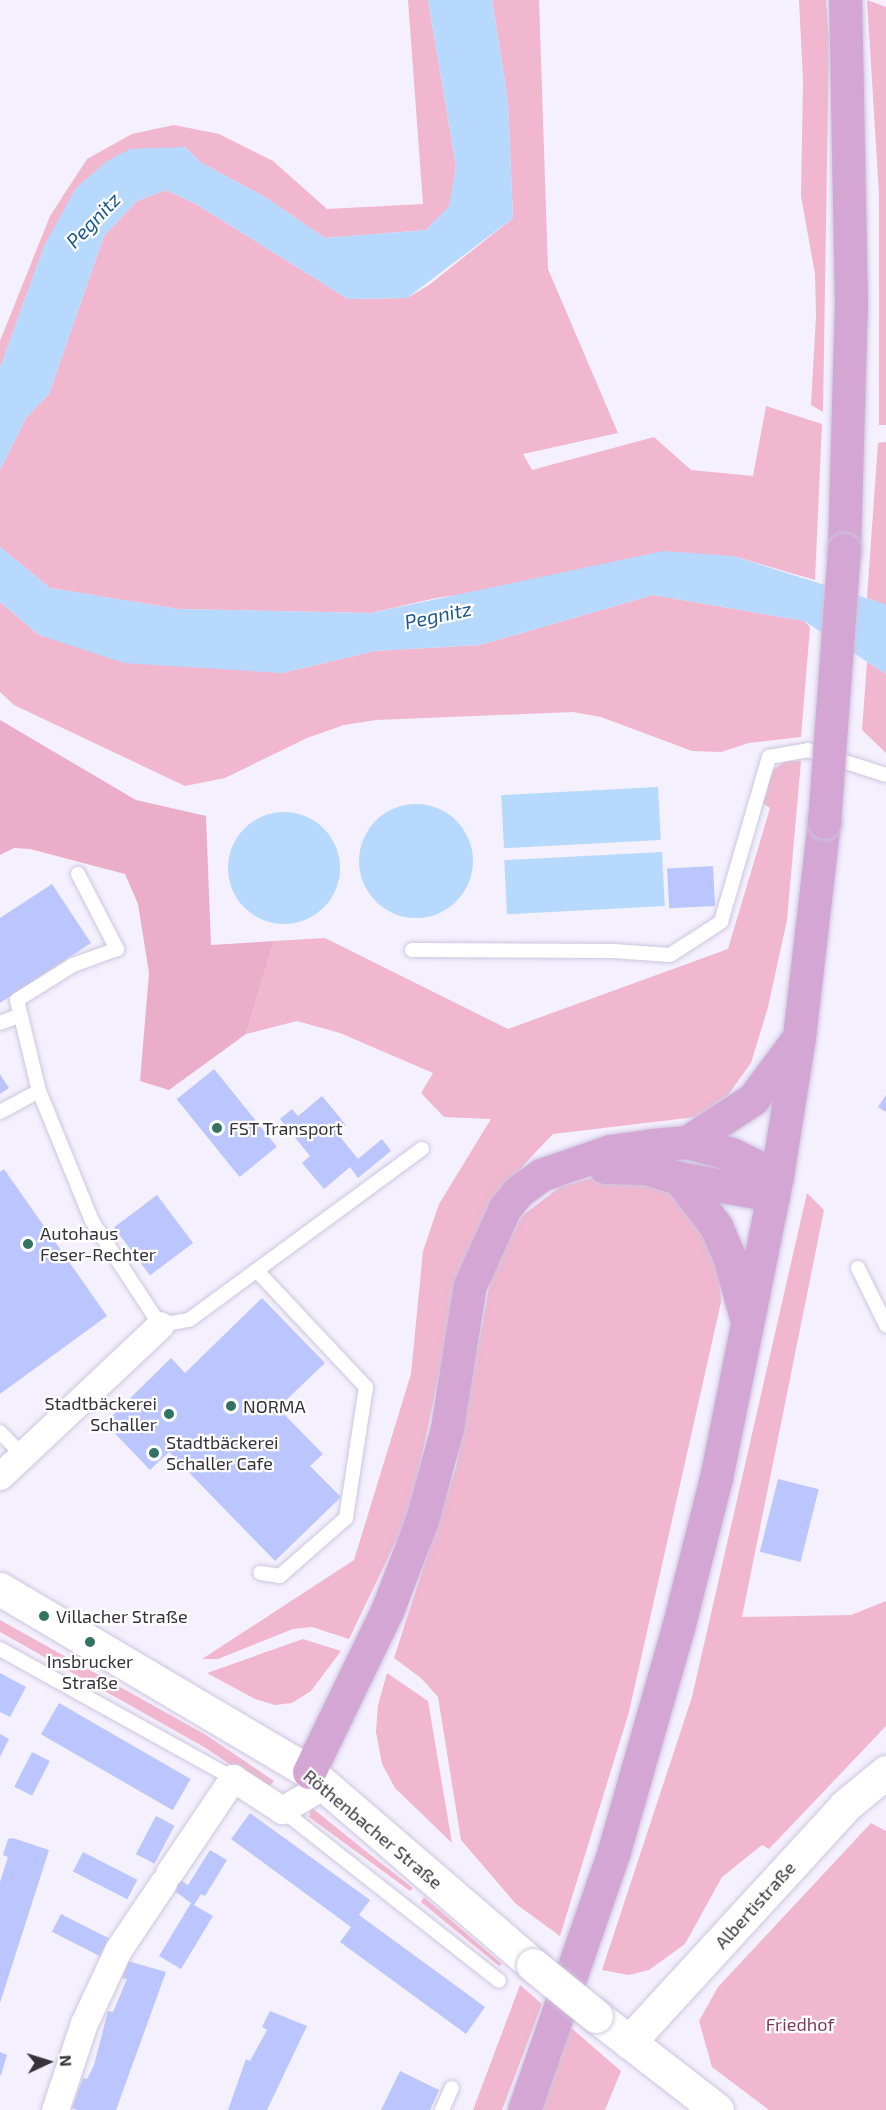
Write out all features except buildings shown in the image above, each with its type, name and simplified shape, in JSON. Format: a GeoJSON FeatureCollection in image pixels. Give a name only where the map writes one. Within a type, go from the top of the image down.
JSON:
{"type":"FeatureCollection","features":[{"type":"Feature","properties":{"kind":"main road"},"geometry":{"type":"LineString","coordinates":[[524,2110],[614,1851],[678,1628],[749,1328],[799,1037],[824,822],[844,550],[850,201],[845,0]]}},
{"type":"Feature","properties":{"kind":"main road"},"geometry":{"type":"LineString","coordinates":[[687,1142],[753,1100],[799,1037]]}},
{"type":"Feature","properties":{"kind":"main road"},"geometry":{"type":"LineString","coordinates":[[317,1779],[422,1520],[447,1428],[470,1285],[487,1243],[519,1191],[542,1175],[610,1151],[687,1142],[731,1154],[775,1186]]}},
{"type":"Feature","properties":{"kind":"main road"},"geometry":{"type":"LineString","coordinates":[[567,1166],[646,1168],[679,1178],[775,1186]]}},
{"type":"Feature","properties":{"kind":"main road"},"geometry":{"type":"LineString","coordinates":[[679,1178],[716,1226],[729,1256],[749,1328]]}},
{"type":"Feature","properties":{"kind":"main road","name":"Röthenbacher Straße"},"geometry":{"type":"LineString","coordinates":[[0,1589],[317,1779],[532,1965],[717,2110]]}},
{"type":"Feature","properties":{"kind":"main road","name":"Albertistraße"},"geometry":{"type":"LineString","coordinates":[[629,2042],[845,1806],[886,1772]]}},
{"type":"Feature","properties":{"kind":"street"},"geometry":{"type":"LineString","coordinates":[[0,1476],[160,1325]]}},
{"type":"Feature","properties":{"kind":"street"},"geometry":{"type":"LineString","coordinates":[[55,2110],[84,2023],[118,1950],[233,1778],[282,1809],[317,1779]]}},
{"type":"Feature","properties":{"kind":"lane"},"geometry":{"type":"LineString","coordinates":[[412,950],[613,951],[670,955],[721,922],[770,757],[808,750],[886,775]]}},
{"type":"Feature","properties":{"kind":"lane"},"geometry":{"type":"LineString","coordinates":[[78,874],[117,949],[73,965],[17,1000],[39,1090],[92,1221],[160,1325],[189,1320],[258,1272],[422,1149]]}},
{"type":"Feature","properties":{"kind":"lane"},"geometry":{"type":"LineString","coordinates":[[0,1023],[21,1015]]}},
{"type":"Feature","properties":{"kind":"lane"},"geometry":{"type":"LineString","coordinates":[[0,1112],[39,1090]]}},
{"type":"Feature","properties":{"kind":"lane"},"geometry":{"type":"LineString","coordinates":[[858,1268],[886,1325]]}},
{"type":"Feature","properties":{"kind":"lane"},"geometry":{"type":"LineString","coordinates":[[258,1272],[366,1387],[346,1518],[280,1576],[260,1573]]}},
{"type":"Feature","properties":{"kind":"lane"},"geometry":{"type":"LineString","coordinates":[[0,1432],[22,1455]]}},
{"type":"Feature","properties":{"kind":"lane"},"geometry":{"type":"LineString","coordinates":[[0,1649],[233,1778]]}},
{"type":"Feature","properties":{"kind":"lane"},"geometry":{"type":"LineString","coordinates":[[282,1809],[499,1981]]}},
{"type":"Feature","properties":{"kind":"lane"},"geometry":{"type":"LineString","coordinates":[[442,2110],[452,2088]]}},
{"type":"Feature","properties":{"kind":"green space"},"geometry":{"type":"Polygon","coordinates":[[[408,0],[428,0],[456,166],[450,206],[426,230],[325,238],[265,197],[200,162],[185,147],[45,244],[0,368],[0,341],[50,216],[87,159],[132,134],[174,125],[219,134],[273,161],[327,209],[423,204],[408,0]]]}},
{"type":"Feature","properties":{"kind":"green space"},"geometry":{"type":"Polygon","coordinates":[[[492,0],[539,0],[548,269],[618,433],[523,454],[532,470],[654,437],[691,470],[753,476],[766,406],[822,424],[815,580],[733,556],[436,598],[371,613],[178,609],[50,588],[0,547],[0,470],[26,418],[49,394],[104,236],[137,201],[166,190],[196,204],[348,299],[407,298],[429,285],[513,218],[508,101],[492,0]]]}},
{"type":"Feature","properties":{"kind":"green space"},"geometry":{"type":"Polygon","coordinates":[[[799,0],[826,0],[829,38],[823,412],[811,405],[816,316],[815,274],[801,196],[803,81],[799,0]]]}},
{"type":"Feature","properties":{"kind":"green space"},"geometry":{"type":"Polygon","coordinates":[[[867,0],[886,7],[886,425],[879,425],[879,194],[867,0]]]}},
{"type":"Feature","properties":{"kind":"green space"},"geometry":{"type":"Polygon","coordinates":[[[886,442],[886,606],[867,598],[878,443],[886,442]]]}},
{"type":"Feature","properties":{"kind":"green space"},"geometry":{"type":"Polygon","coordinates":[[[653,595],[804,621],[810,627],[801,737],[749,743],[721,752],[692,751],[601,717],[573,712],[376,720],[344,725],[307,738],[225,778],[185,786],[14,705],[0,692],[0,602],[39,635],[282,673],[375,651],[480,645],[653,595]]]}},
{"type":"Feature","properties":{"kind":"green space"},"geometry":{"type":"Polygon","coordinates":[[[867,662],[886,674],[886,753],[862,730],[867,662]]]}},
{"type":"Feature","properties":{"kind":"green space"},"geometry":{"type":"Polygon","coordinates":[[[786,761],[801,761],[787,920],[768,1007],[751,1063],[728,1095],[696,1117],[553,1134],[530,1158],[488,1208],[439,1375],[410,1512],[349,1639],[312,1627],[293,1629],[218,1659],[202,1659],[354,1560],[411,1374],[423,1251],[439,1204],[491,1119],[444,1117],[421,1093],[433,1073],[340,1033],[297,1021],[246,1034],[274,941],[325,938],[508,1029],[728,949],[770,808],[760,801],[774,769],[786,761]]]}},
{"type":"Feature","properties":{"kind":"green space"},"geometry":{"type":"Polygon","coordinates":[[[605,1174],[678,1191],[719,1256],[721,1302],[629,1712],[560,1936],[516,1904],[461,1840],[438,1697],[421,1678],[394,1658],[456,1467],[492,1271],[522,1216],[560,1187],[605,1174]]]}},
{"type":"Feature","properties":{"kind":"green space"},"geometry":{"type":"Polygon","coordinates":[[[807,1193],[824,1210],[742,1617],[851,1615],[886,1601],[886,1726],[769,1849],[762,1845],[722,1877],[685,1944],[649,1970],[629,1975],[602,1970],[692,1697],[807,1193]]]}},
{"type":"Feature","properties":{"kind":"green space"},"geometry":{"type":"Polygon","coordinates":[[[0,1620],[206,1735],[274,1781],[267,1789],[204,1747],[0,1632],[0,1620]]]}},
{"type":"Feature","properties":{"kind":"green space"},"geometry":{"type":"Polygon","coordinates":[[[303,1639],[341,1651],[311,1691],[292,1703],[275,1705],[255,1699],[207,1673],[303,1639]]]}},
{"type":"Feature","properties":{"kind":"green space"},"geometry":{"type":"Polygon","coordinates":[[[387,1673],[428,1701],[452,1843],[395,1788],[382,1764],[376,1732],[378,1705],[387,1673]]]}},
{"type":"Feature","properties":{"kind":"green space"},"geometry":{"type":"Polygon","coordinates":[[[311,1807],[413,1888],[410,1891],[309,1817],[311,1807]]]}},
{"type":"Feature","properties":{"kind":"green space","name":"Friedhof"},"geometry":{"type":"Polygon","coordinates":[[[871,1823],[886,1831],[886,2110],[769,2110],[712,2067],[699,2021],[718,1987],[871,1823]]]}},
{"type":"Feature","properties":{"kind":"green space"},"geometry":{"type":"Polygon","coordinates":[[[424,1897],[502,1964],[499,1966],[421,1902],[424,1897]]]}},
{"type":"Feature","properties":{"kind":"green space"},"geometry":{"type":"Polygon","coordinates":[[[520,1985],[542,2004],[502,2110],[473,2110],[520,1985]]]}},
{"type":"Feature","properties":{"kind":"green space"},"geometry":{"type":"Polygon","coordinates":[[[569,2026],[621,2071],[605,2110],[539,2110],[569,2026]]]}},
{"type":"Feature","properties":{"kind":"shaded area"},"geometry":{"type":"Polygon","coordinates":[[[0,720],[136,800],[206,816],[211,945],[274,941],[246,1034],[169,1090],[140,1081],[149,973],[138,904],[125,874],[30,849],[14,848],[0,855],[0,720]]]}},
{"type":"Feature","properties":{"kind":"water","name":"Pegnitz"},"geometry":{"type":"Polygon","coordinates":[[[428,0],[492,0],[508,101],[513,218],[407,298],[348,299],[196,204],[166,190],[137,201],[104,236],[49,394],[26,418],[0,470],[0,368],[45,244],[76,188],[107,161],[130,149],[185,147],[200,162],[265,197],[325,238],[426,230],[449,206],[456,166],[428,0]]]}},
{"type":"Feature","properties":{"kind":"water","name":"Pegnitz"},"geometry":{"type":"Polygon","coordinates":[[[0,547],[50,588],[178,609],[371,613],[663,551],[733,556],[886,606],[886,674],[804,621],[653,595],[480,645],[375,651],[282,673],[124,663],[39,635],[0,602],[0,547]]]}},
{"type":"Feature","properties":{"kind":"water"},"geometry":{"type":"Polygon","coordinates":[[[658,787],[661,840],[504,848],[501,795],[658,787]]]}},
{"type":"Feature","properties":{"kind":"water"},"geometry":{"type":"Polygon","coordinates":[[[416,804],[438,808],[457,820],[469,839],[473,861],[469,883],[457,902],[438,914],[416,918],[394,914],[375,902],[363,883],[359,861],[363,839],[375,820],[394,808],[416,804]]]}},
{"type":"Feature","properties":{"kind":"water"},"geometry":{"type":"Polygon","coordinates":[[[284,812],[306,816],[324,828],[336,846],[340,868],[336,890],[324,908],[306,920],[284,924],[262,920],[244,908],[232,890],[228,868],[232,846],[244,828],[262,816],[284,812]]]}},
{"type":"Feature","properties":{"kind":"water"},"geometry":{"type":"Polygon","coordinates":[[[662,852],[665,906],[507,914],[504,860],[662,852]]]}},
{"type":"Feature","properties":{"kind":"place","name":"FST Transport"},"geometry":{"type":"Point","coordinates":[217,1128]}},
{"type":"Feature","properties":{"kind":"place","name":"Autohaus Feser-Rechter"},"geometry":{"type":"Point","coordinates":[28,1244]}},
{"type":"Feature","properties":{"kind":"place","name":"NORMA"},"geometry":{"type":"Point","coordinates":[231,1406]}},
{"type":"Feature","properties":{"kind":"place","name":"Stadtbäckerei Schaller"},"geometry":{"type":"Point","coordinates":[169,1414]}},
{"type":"Feature","properties":{"kind":"place","name":"Stadtbäckerei Schaller Cafe"},"geometry":{"type":"Point","coordinates":[154,1453]}},
{"type":"Feature","properties":{"kind":"place","name":"Villacher Straße"},"geometry":{"type":"Point","coordinates":[44,1616]}},
{"type":"Feature","properties":{"kind":"place","name":"Insbrucker Straße"},"geometry":{"type":"Point","coordinates":[90,1642]}}]}
